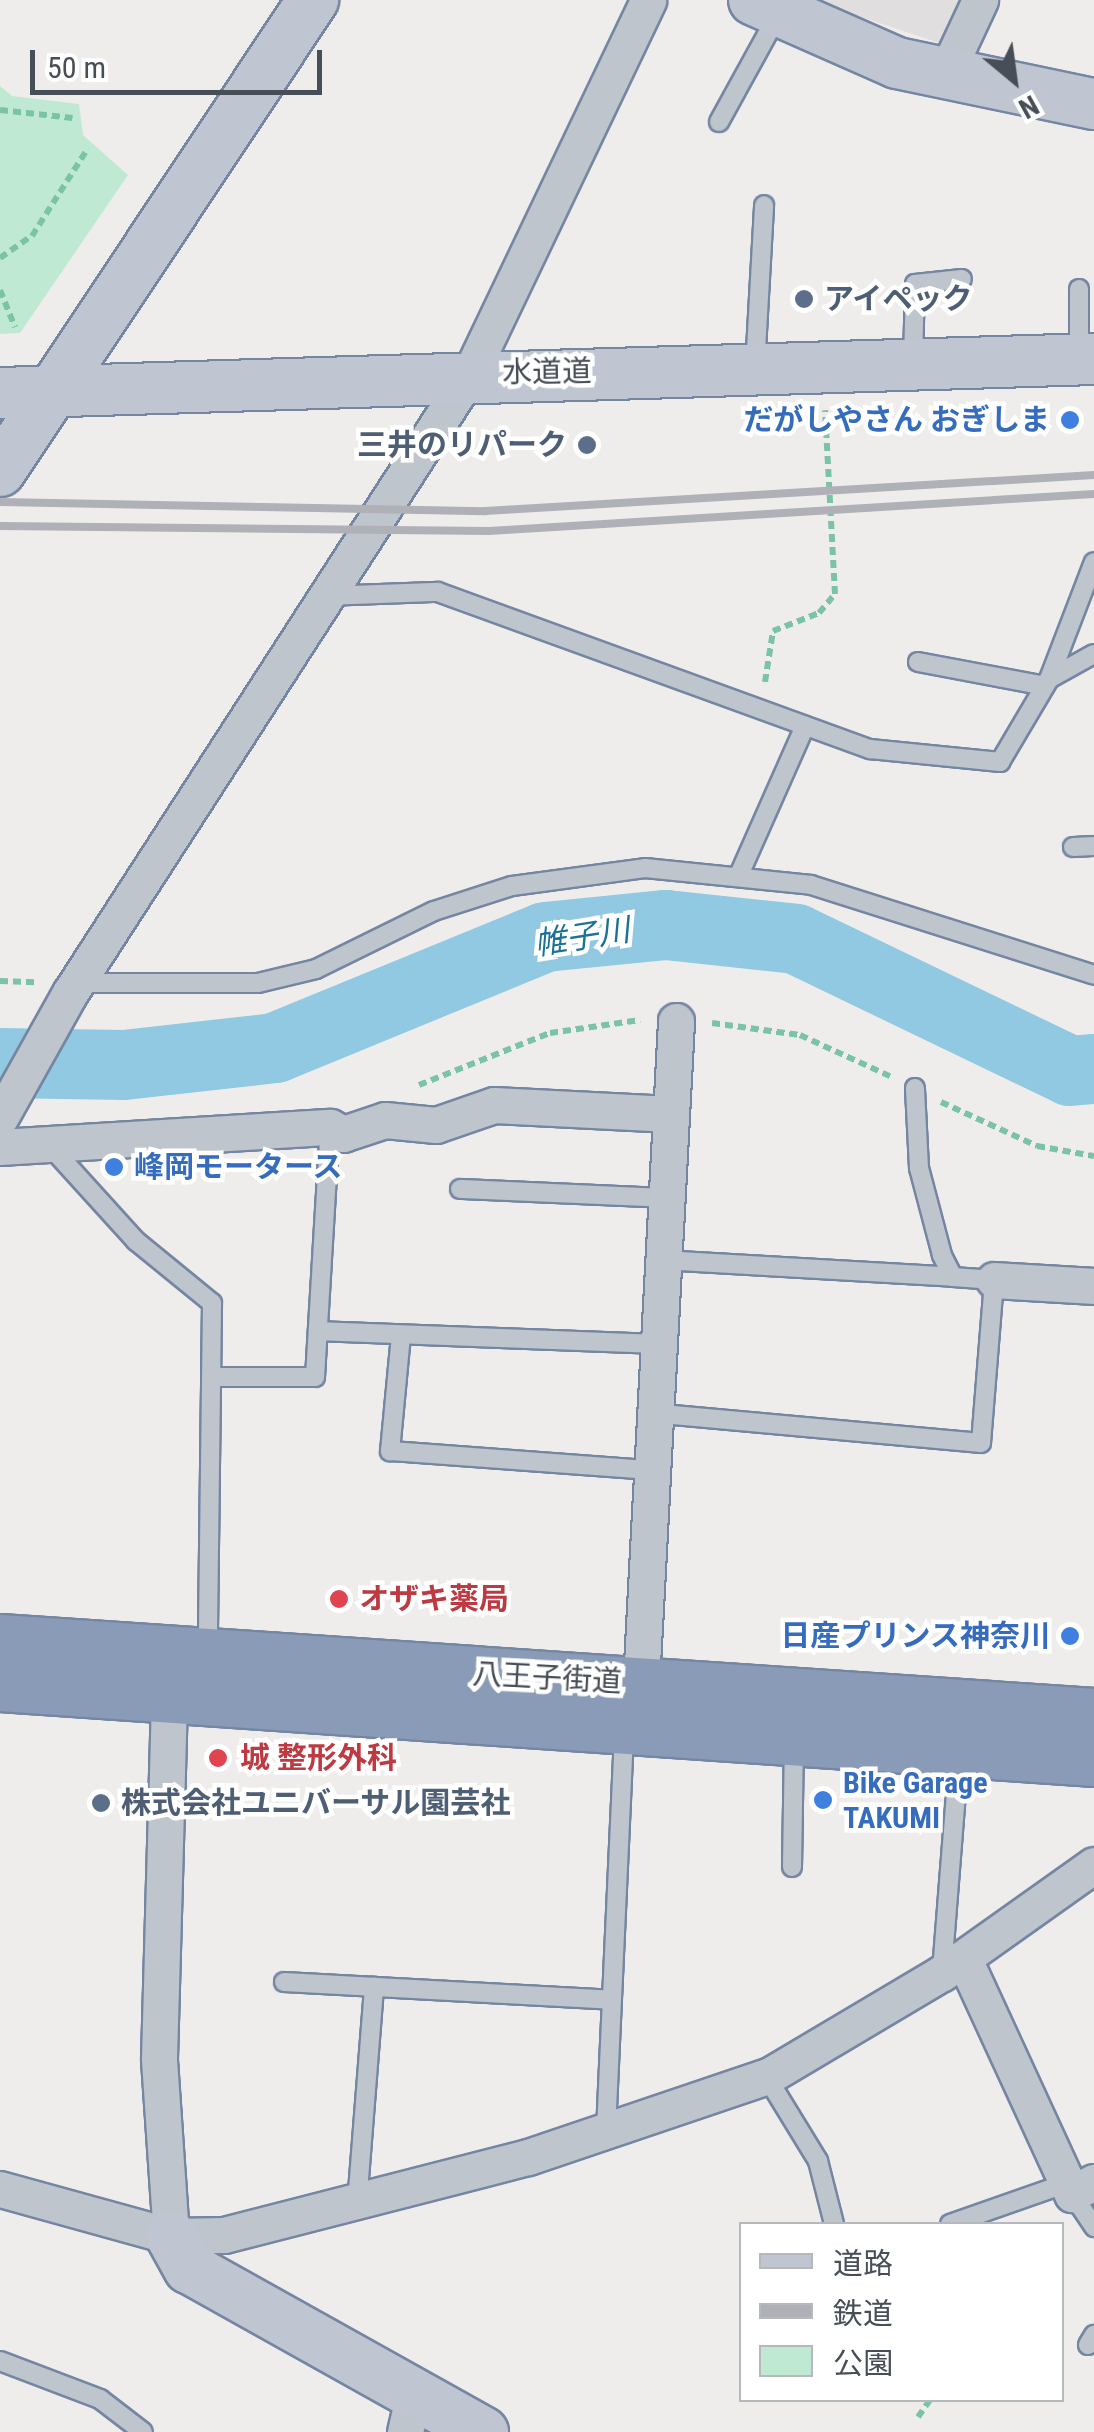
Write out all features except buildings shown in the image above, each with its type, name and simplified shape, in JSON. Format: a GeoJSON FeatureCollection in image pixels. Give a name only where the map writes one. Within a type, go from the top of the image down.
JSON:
{"type":"FeatureCollection","features":[{"type":"Feature","properties":{"kind":"highway","name":"八王子街道"},"geometry":{"type":"LineString","coordinates":[[0,1642],[189,1676]]}},
{"type":"Feature","properties":{"kind":"highway","name":"八王子街道"},"geometry":{"type":"LineString","coordinates":[[0,1683],[189,1676],[632,1705],[1094,1716]]}},
{"type":"Feature","properties":{"kind":"highway","name":"八王子街道"},"geometry":{"type":"LineString","coordinates":[[632,1705],[794,1737],[1094,1758]]}},
{"type":"Feature","properties":{"kind":"street"},"geometry":{"type":"LineString","coordinates":[[0,471],[59,392],[314,0]]}},
{"type":"Feature","properties":{"kind":"street"},"geometry":{"type":"LineString","coordinates":[[0,1118],[73,988],[470,374],[648,0]]}},
{"type":"Feature","properties":{"kind":"street"},"geometry":{"type":"LineString","coordinates":[[946,73],[980,0]]}},
{"type":"Feature","properties":{"kind":"street"},"geometry":{"type":"LineString","coordinates":[[767,6],[897,63],[1094,104]]}},
{"type":"Feature","properties":{"kind":"street","name":"水道道"},"geometry":{"type":"LineString","coordinates":[[0,393],[470,374],[1087,359]]}},
{"type":"Feature","properties":{"kind":"street"},"geometry":{"type":"LineString","coordinates":[[632,1705],[676,1021]]}},
{"type":"Feature","properties":{"kind":"street"},"geometry":{"type":"LineString","coordinates":[[0,1148],[45,1141],[236,1140],[330,1127],[342,1134],[385,1120],[436,1125],[494,1105],[671,1114]]}},
{"type":"Feature","properties":{"kind":"street"},"geometry":{"type":"LineString","coordinates":[[994,1280],[1094,1286]]}},
{"type":"Feature","properties":{"kind":"street"},"geometry":{"type":"LineString","coordinates":[[189,1676],[158,2058],[171,2236],[189,2268],[410,2413],[483,2432]]}},
{"type":"Feature","properties":{"kind":"street"},"geometry":{"type":"LineString","coordinates":[[0,2189],[171,2236],[224,2235],[357,2205],[606,2131],[766,2076],[953,1966],[1094,1865]]}},
{"type":"Feature","properties":{"kind":"street"},"geometry":{"type":"LineString","coordinates":[[953,1966],[1078,2186]]}},
{"type":"Feature","properties":{"kind":"lane"},"geometry":{"type":"LineString","coordinates":[[719,122],[767,6]]}},
{"type":"Feature","properties":{"kind":"lane"},"geometry":{"type":"LineString","coordinates":[[755,368],[764,205]]}},
{"type":"Feature","properties":{"kind":"lane"},"geometry":{"type":"LineString","coordinates":[[913,362],[916,284],[962,280]]}},
{"type":"Feature","properties":{"kind":"lane"},"geometry":{"type":"LineString","coordinates":[[1078,288],[1087,359]]}},
{"type":"Feature","properties":{"kind":"lane"},"geometry":{"type":"LineString","coordinates":[[327,596],[438,592],[870,748],[1000,762],[1047,682],[1094,562]]}},
{"type":"Feature","properties":{"kind":"lane"},"geometry":{"type":"LineString","coordinates":[[918,662],[1047,682],[1094,654]]}},
{"type":"Feature","properties":{"kind":"lane"},"geometry":{"type":"LineString","coordinates":[[739,874],[804,726]]}},
{"type":"Feature","properties":{"kind":"lane"},"geometry":{"type":"LineString","coordinates":[[1074,846],[1094,846]]}},
{"type":"Feature","properties":{"kind":"lane"},"geometry":{"type":"LineString","coordinates":[[73,988],[258,983],[316,969],[434,911],[512,886],[645,868],[739,874],[918,915],[1094,975]]}},
{"type":"Feature","properties":{"kind":"lane"},"geometry":{"type":"LineString","coordinates":[[915,1088],[926,1206],[954,1277]]}},
{"type":"Feature","properties":{"kind":"lane"},"geometry":{"type":"LineString","coordinates":[[211,1376],[315,1377],[330,1127]]}},
{"type":"Feature","properties":{"kind":"lane"},"geometry":{"type":"LineString","coordinates":[[45,1141],[136,1241],[212,1303],[211,1376],[189,1676]]}},
{"type":"Feature","properties":{"kind":"lane"},"geometry":{"type":"LineString","coordinates":[[460,1189],[666,1198]]}},
{"type":"Feature","properties":{"kind":"lane"},"geometry":{"type":"LineString","coordinates":[[652,1413],[981,1443],[994,1280],[662,1260]]}},
{"type":"Feature","properties":{"kind":"lane"},"geometry":{"type":"LineString","coordinates":[[318,1331],[656,1344]]}},
{"type":"Feature","properties":{"kind":"lane"},"geometry":{"type":"LineString","coordinates":[[401,1335],[390,1451],[648,1470]]}},
{"type":"Feature","properties":{"kind":"lane"},"geometry":{"type":"LineString","coordinates":[[606,2131],[632,1705]]}},
{"type":"Feature","properties":{"kind":"lane"},"geometry":{"type":"LineString","coordinates":[[792,1866],[794,1737]]}},
{"type":"Feature","properties":{"kind":"lane"},"geometry":{"type":"LineString","coordinates":[[953,1966],[959,1747]]}},
{"type":"Feature","properties":{"kind":"lane"},"geometry":{"type":"LineString","coordinates":[[284,1982],[612,2000]]}},
{"type":"Feature","properties":{"kind":"lane"},"geometry":{"type":"LineString","coordinates":[[357,2205],[374,1987]]}},
{"type":"Feature","properties":{"kind":"lane"},"geometry":{"type":"LineString","coordinates":[[766,2076],[818,2160],[834,2222]]}},
{"type":"Feature","properties":{"kind":"lane"},"geometry":{"type":"LineString","coordinates":[[957,2222],[1078,2186],[1094,2228]]}},
{"type":"Feature","properties":{"kind":"lane"},"geometry":{"type":"LineString","coordinates":[[0,2361],[100,2398],[143,2432]]}},
{"type":"Feature","properties":{"kind":"path"},"geometry":{"type":"LineString","coordinates":[[0,110],[73,118]]}},
{"type":"Feature","properties":{"kind":"path"},"geometry":{"type":"LineString","coordinates":[[0,258],[32,236],[88,148]]}},
{"type":"Feature","properties":{"kind":"path"},"geometry":{"type":"LineString","coordinates":[[0,290],[14,328]]}},
{"type":"Feature","properties":{"kind":"path"},"geometry":{"type":"LineString","coordinates":[[763,711],[773,631],[819,613],[835,594],[824,364]]}},
{"type":"Feature","properties":{"kind":"path"},"geometry":{"type":"LineString","coordinates":[[918,2416],[928,2402]]}},
{"type":"Feature","properties":{"kind":"shaded area"},"geometry":{"type":"Polygon","coordinates":[[[811,0],[970,0],[948,46],[811,0]]]}},
{"type":"Feature","properties":{"kind":"green space"},"geometry":{"type":"Polygon","coordinates":[[[0,86],[12,96],[79,104],[83,135],[128,175],[20,333],[0,334],[0,86]]]}},
{"type":"Feature","properties":{"kind":"waterway","name":"帷子川"},"geometry":{"type":"LineString","coordinates":[[0,1063],[124,1065],[275,1048],[545,937],[666,925],[796,939],[1070,1071],[1094,1069]]}},
{"type":"Feature","properties":{"kind":"railway"},"geometry":{"type":"LineString","coordinates":[[0,502],[485,511],[1094,475]]}},
{"type":"Feature","properties":{"kind":"railway"},"geometry":{"type":"LineString","coordinates":[[0,526],[489,531],[1094,494]]}},
{"type":"Feature","properties":{"kind":"place","name":"アイペック"},"geometry":{"type":"Point","coordinates":[804,299]}},
{"type":"Feature","properties":{"kind":"place","name":"だがしやさん おぎしま"},"geometry":{"type":"Point","coordinates":[1070,420]}},
{"type":"Feature","properties":{"kind":"place","name":"三井のリパーク"},"geometry":{"type":"Point","coordinates":[587,445]}},
{"type":"Feature","properties":{"kind":"place","name":"峰岡モータース"},"geometry":{"type":"Point","coordinates":[114,1167]}},
{"type":"Feature","properties":{"kind":"place","name":"オザキ薬局"},"geometry":{"type":"Point","coordinates":[339,1599]}},
{"type":"Feature","properties":{"kind":"place","name":"日産プリンス神奈川"},"geometry":{"type":"Point","coordinates":[1070,1636]}},
{"type":"Feature","properties":{"kind":"place","name":"城 整形外科"},"geometry":{"type":"Point","coordinates":[218,1758]}},
{"type":"Feature","properties":{"kind":"place","name":"Bike Garage TAKUMI"},"geometry":{"type":"Point","coordinates":[823,1800]}},
{"type":"Feature","properties":{"kind":"place","name":"株式会社ユニバーサル園芸社"},"geometry":{"type":"Point","coordinates":[101,1803]}}]}
